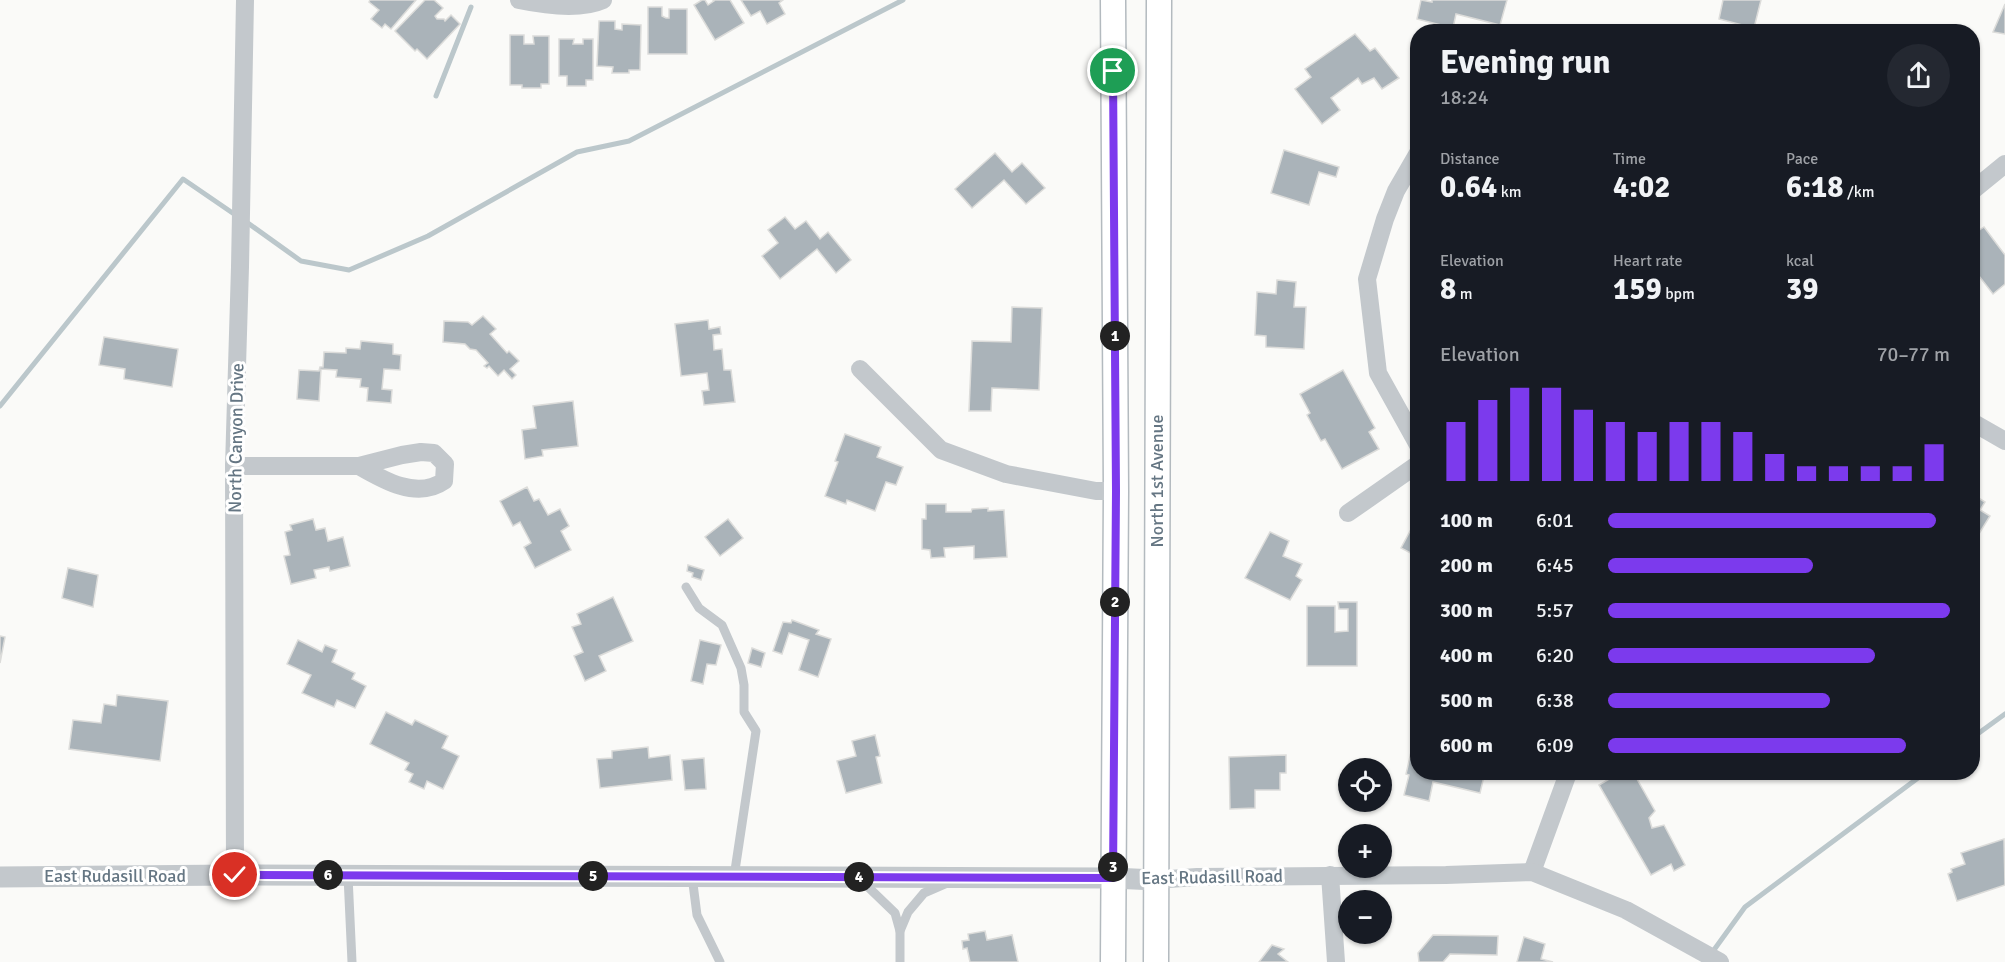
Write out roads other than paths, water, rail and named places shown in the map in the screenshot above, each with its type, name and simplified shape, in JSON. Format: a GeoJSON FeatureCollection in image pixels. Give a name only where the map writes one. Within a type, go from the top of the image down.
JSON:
{"type":"FeatureCollection","features":[{"type":"Feature","properties":{"kind":"main road"},"geometry":{"type":"LineString","coordinates":[[1113,0],[1116,491],[1113,962]]}},
{"type":"Feature","properties":{"kind":"main road","name":"North 1st Avenue"},"geometry":{"type":"LineString","coordinates":[[1156,962],[1159,0]]}},
{"type":"Feature","properties":{"kind":"street","name":"North Canyon Drive"},"geometry":{"type":"LineString","coordinates":[[235,875],[234,466],[245,0]]}},
{"type":"Feature","properties":{"kind":"street"},"geometry":{"type":"LineString","coordinates":[[519,0],[544,5],[595,3],[603,0]]}},
{"type":"Feature","properties":{"kind":"street"},"geometry":{"type":"LineString","coordinates":[[1980,184],[2005,164]]}},
{"type":"Feature","properties":{"kind":"street"},"geometry":{"type":"LineString","coordinates":[[1410,167],[1396,191],[1385,219],[1367,279],[1378,373],[1410,431]]}},
{"type":"Feature","properties":{"kind":"street"},"geometry":{"type":"LineString","coordinates":[[860,369],[941,450],[1006,474],[1096,491],[1116,491]]}},
{"type":"Feature","properties":{"kind":"street"},"geometry":{"type":"LineString","coordinates":[[1980,427],[2005,441]]}},
{"type":"Feature","properties":{"kind":"street"},"geometry":{"type":"LineString","coordinates":[[234,466],[359,466]]}},
{"type":"Feature","properties":{"kind":"street"},"geometry":{"type":"LineString","coordinates":[[1348,513],[1410,470]]}},
{"type":"Feature","properties":{"kind":"street"},"geometry":{"type":"LineString","coordinates":[[1532,872],[1567,780]]}},
{"type":"Feature","properties":{"kind":"street","name":"East Rudasill Road"},"geometry":{"type":"LineString","coordinates":[[0,877],[692,876],[1155,880],[1197,877],[1532,872],[1626,910],[1720,962]]}},
{"type":"Feature","properties":{"kind":"street"},"geometry":{"type":"LineString","coordinates":[[1330,875],[1336,962]]}},
{"type":"Feature","properties":{"kind":"lane"},"geometry":{"type":"LineString","coordinates":[[686,587],[699,608],[722,625],[741,668],[744,712],[756,731],[734,877]]}},
{"type":"Feature","properties":{"kind":"lane"},"geometry":{"type":"LineString","coordinates":[[348,876],[352,962]]}},
{"type":"Feature","properties":{"kind":"lane"},"geometry":{"type":"LineString","coordinates":[[692,876],[697,915],[720,962]]}},
{"type":"Feature","properties":{"kind":"lane"},"geometry":{"type":"LineString","coordinates":[[846,877],[866,885],[895,913],[900,931],[900,962]]}},
{"type":"Feature","properties":{"kind":"lane"},"geometry":{"type":"LineString","coordinates":[[900,931],[908,912],[924,893],[960,877]]}},
{"type":"Feature","properties":{"kind":"waterway"},"geometry":{"type":"LineString","coordinates":[[245,221],[301,261],[349,270],[428,236],[577,152],[629,141],[903,0]]}},
{"type":"Feature","properties":{"kind":"waterway"},"geometry":{"type":"LineString","coordinates":[[436,96],[471,7]]}},
{"type":"Feature","properties":{"kind":"waterway"},"geometry":{"type":"LineString","coordinates":[[0,406],[183,179],[237,216]]}},
{"type":"Feature","properties":{"kind":"waterway"},"geometry":{"type":"LineString","coordinates":[[1980,732],[2005,714]]}},
{"type":"Feature","properties":{"kind":"waterway"},"geometry":{"type":"LineString","coordinates":[[1711,954],[1745,907],[1915,780]]}}]}
